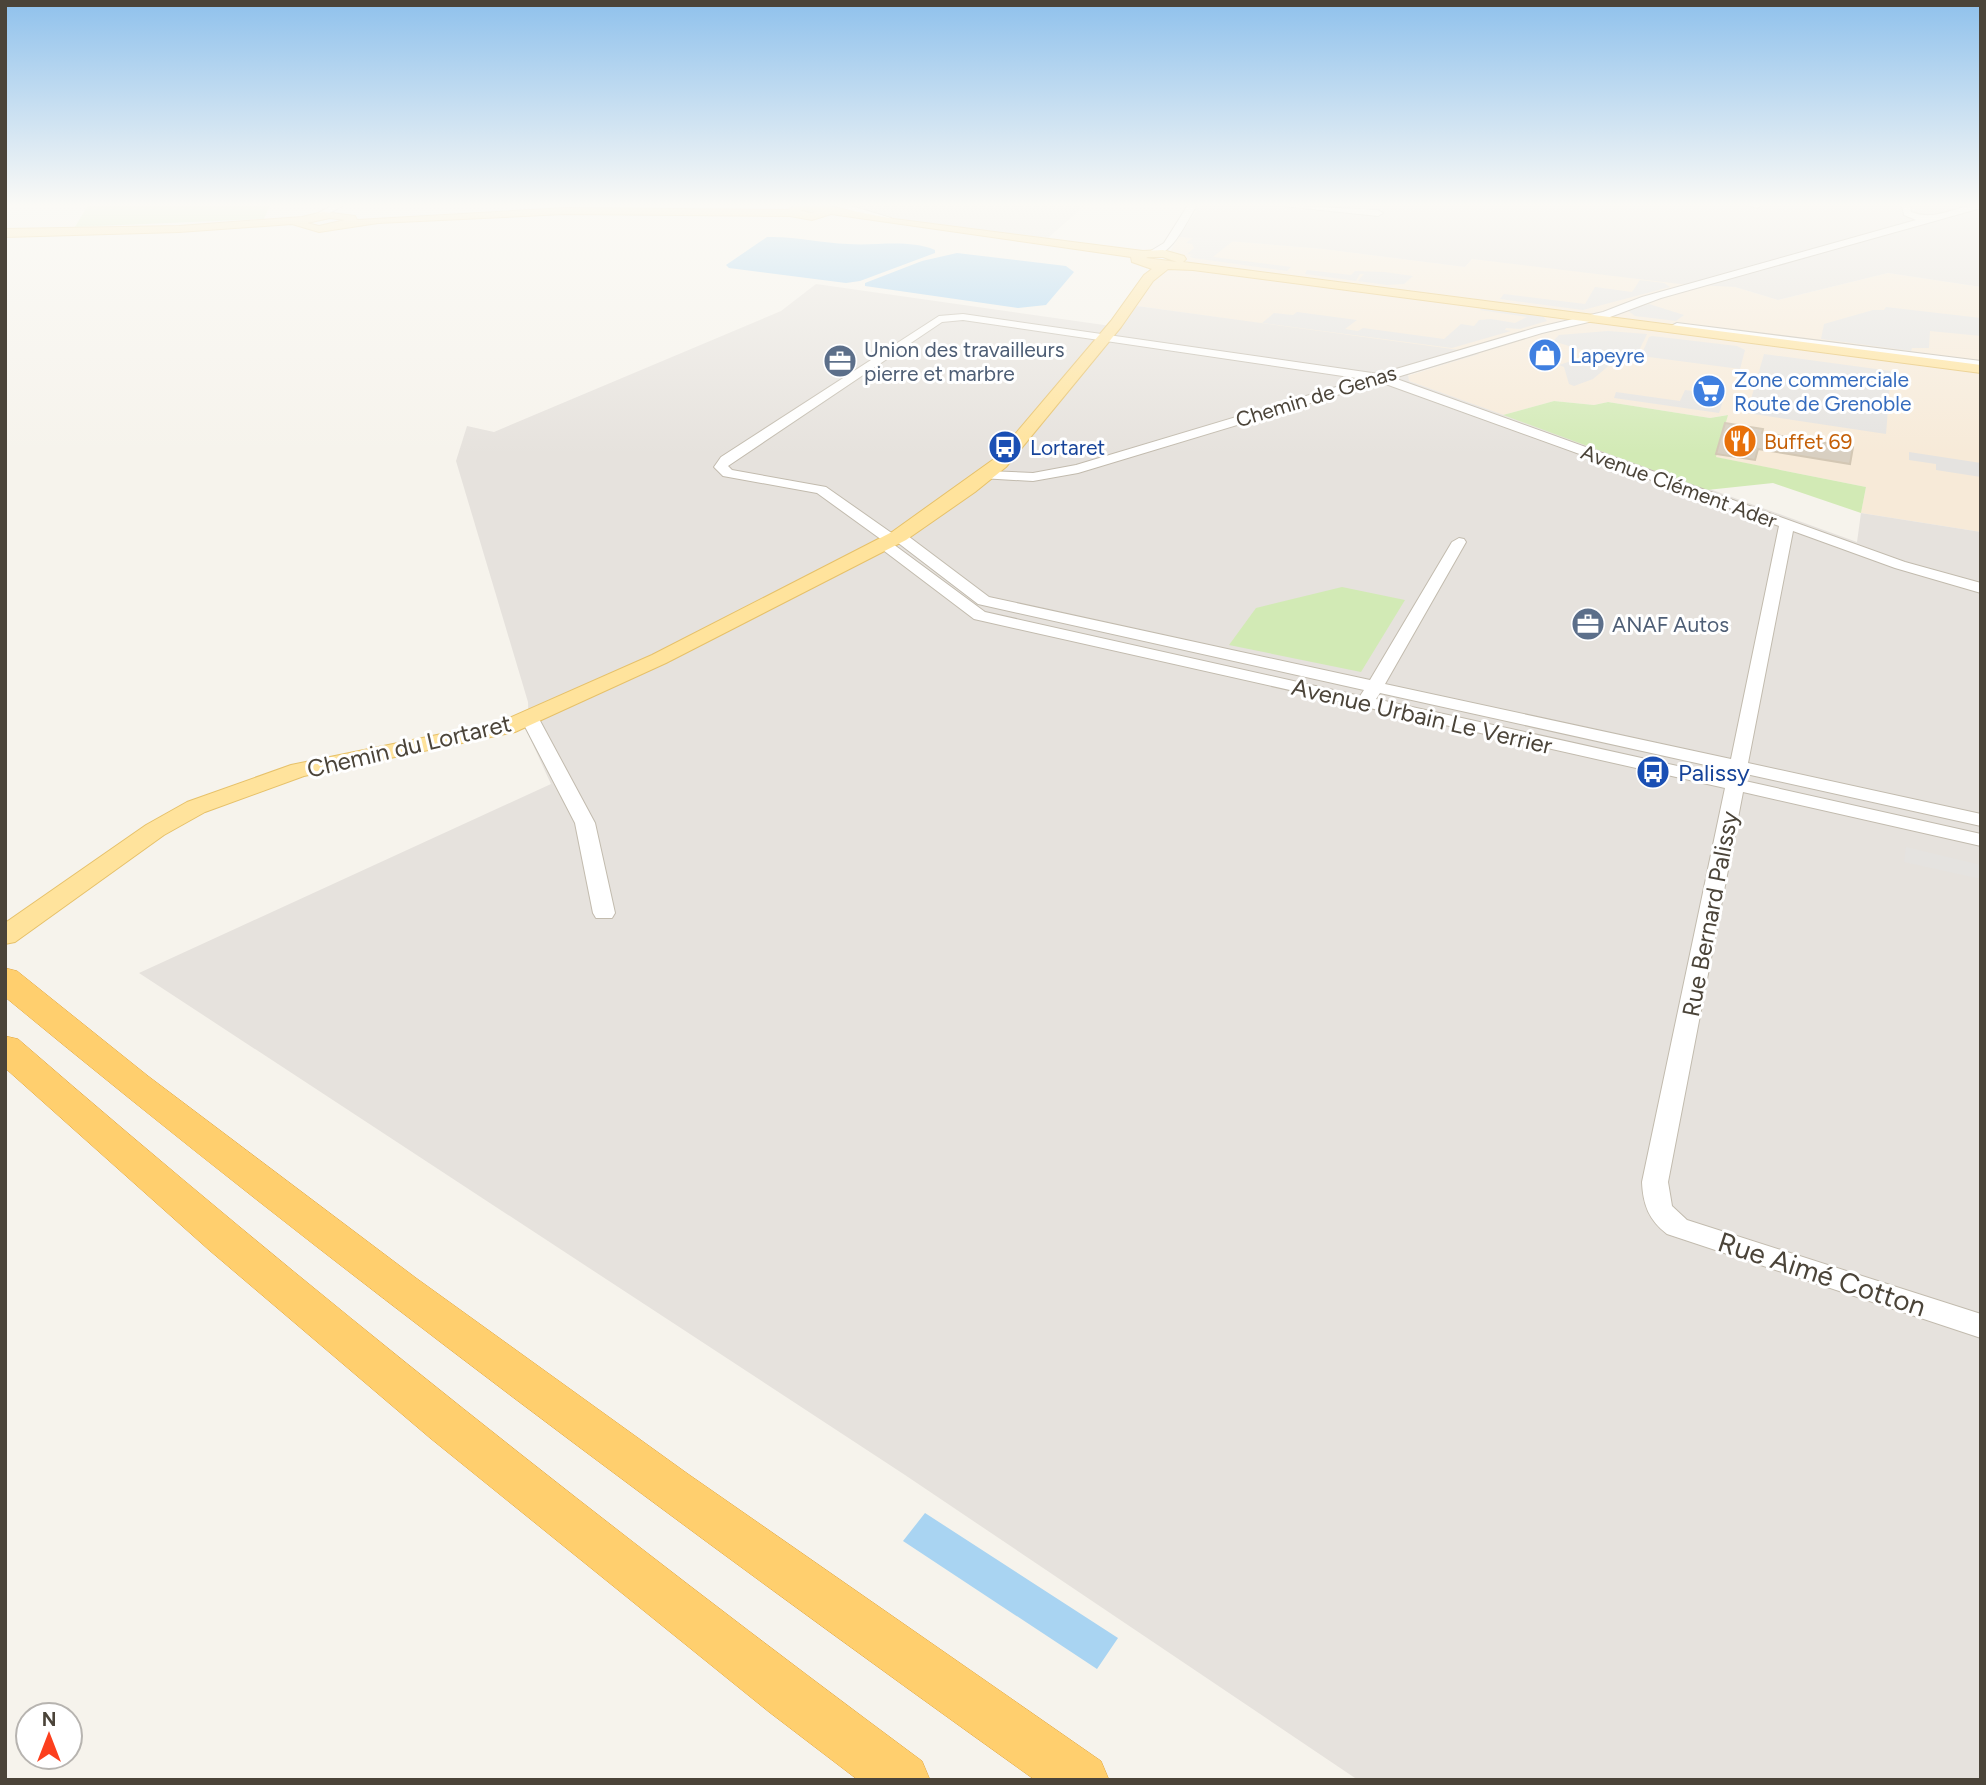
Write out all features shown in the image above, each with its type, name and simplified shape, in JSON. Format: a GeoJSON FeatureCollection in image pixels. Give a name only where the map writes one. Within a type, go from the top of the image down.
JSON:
{"type":"FeatureCollection","features":[{"type":"Feature","properties":{"kind":"highway"},"geometry":{"type":"LineString","coordinates":[[5,979],[312,1224],[840,1610],[1082,1780]]}},
{"type":"Feature","properties":{"kind":"highway"},"geometry":{"type":"LineString","coordinates":[[5,1048],[136,1166],[445,1424],[659,1594],[903,1780]]}},
{"type":"Feature","properties":{"kind":"main road"},"geometry":{"type":"LineString","coordinates":[[969,488],[1000,463],[1104,337],[1131,288]]}},
{"type":"Feature","properties":{"kind":"main road"},"geometry":{"type":"LineString","coordinates":[[1388,288],[1981,368]]}},
{"type":"Feature","properties":{"kind":"main road"},"geometry":{"type":"LineString","coordinates":[[1587,316],[1981,368]]}},
{"type":"Feature","properties":{"kind":"main road","name":"Chemin du Lortaret"},"geometry":{"type":"LineString","coordinates":[[5,936],[155,830],[196,807],[243,788],[311,768],[507,727],[659,659],[891,540],[969,488]]}},
{"type":"Feature","properties":{"kind":"street","name":"Chemin de Genas"},"geometry":{"type":"LineString","coordinates":[[986,475],[1020,478],[1047,475],[1093,463],[1685,288]]}},
{"type":"Feature","properties":{"kind":"street","name":"Chemin de Genas"},"geometry":{"type":"LineString","coordinates":[[1587,316],[1657,296]]}},
{"type":"Feature","properties":{"kind":"street"},"geometry":{"type":"LineString","coordinates":[[891,540],[821,490],[728,473],[722,467],[726,460],[939,319],[963,317],[1380,377]]}},
{"type":"Feature","properties":{"kind":"street","name":"Avenue Clément Ader"},"geometry":{"type":"LineString","coordinates":[[1380,377],[1900,565],[1981,589]]}},
{"type":"Feature","properties":{"kind":"street","name":"Chemin de Genas"},"geometry":{"type":"LineString","coordinates":[[1000,463],[1023,469],[1052,470],[1093,463]]}},
{"type":"Feature","properties":{"kind":"street","name":"Rue Bernard Palissy"},"geometry":{"type":"LineString","coordinates":[[1665,1218],[1656,1206],[1655,1182],[1787,525]]}},
{"type":"Feature","properties":{"kind":"street","name":"Avenue Urbain Le Verrier"},"geometry":{"type":"LineString","coordinates":[[891,540],[984,601],[1375,686],[1981,840]]}},
{"type":"Feature","properties":{"kind":"street","name":"Avenue Urbain Le Verrier"},"geometry":{"type":"LineString","coordinates":[[891,540],[980,616],[1365,703],[1737,776],[1981,820]]}},
{"type":"Feature","properties":{"kind":"street"},"geometry":{"type":"LineString","coordinates":[[1365,703],[1459,542]]}},
{"type":"Feature","properties":{"kind":"street"},"geometry":{"type":"LineString","coordinates":[[528,717],[585,823],[604,913]]}},
{"type":"Feature","properties":{"kind":"street","name":"Rue Aimé Cotton"},"geometry":{"type":"LineString","coordinates":[[1665,1218],[1677,1227],[1981,1326]]}},
{"type":"Feature","properties":{"kind":"shaded area"},"geometry":{"type":"Polygon","coordinates":[[[810,288],[846,288],[1118,327],[1137,306],[1467,351],[1479,354],[1408,375],[1409,381],[1857,542],[1861,513],[1981,532],[1981,1780],[1358,1780],[905,1475],[139,973],[551,784],[529,736],[528,702],[456,461],[467,426],[494,432],[781,311],[810,288]]]}},
{"type":"Feature","properties":{"kind":"shaded area","name":"Zone commerciale Route de Grenoble"},"geometry":{"type":"Polygon","coordinates":[[[1148,288],[1739,288],[1778,300],[1826,288],[1981,288],[1981,532],[1861,513],[1866,487],[1715,457],[1727,415],[1710,418],[1608,402],[1594,405],[1554,401],[1503,415],[1409,381],[1407,376],[1477,354],[1137,306],[1148,288]]]}},
{"type":"Feature","properties":{"kind":"shaded area"},"geometry":{"type":"Polygon","coordinates":[[[1594,288],[1632,292],[1634,288],[1665,288],[1583,310],[1500,299],[1504,294],[1585,304],[1594,288]]]}},
{"type":"Feature","properties":{"kind":"shaded area"},"geometry":{"type":"Polygon","coordinates":[[[1739,288],[1826,288],[1778,300],[1739,288]]]}},
{"type":"Feature","properties":{"kind":"shaded area"},"geometry":{"type":"Polygon","coordinates":[[[1649,304],[1684,315],[1676,321],[1635,316],[1627,310],[1649,304]]]}},
{"type":"Feature","properties":{"kind":"shaded area"},"geometry":{"type":"Polygon","coordinates":[[[1886,307],[1981,318],[1981,336],[1930,331],[1929,348],[1912,348],[1911,351],[1821,339],[1824,324],[1873,310],[1884,310],[1886,307]]]}},
{"type":"Feature","properties":{"kind":"shaded area"},"geometry":{"type":"Polygon","coordinates":[[[1482,308],[1542,315],[1547,321],[1520,329],[1506,328],[1505,330],[1511,331],[1452,348],[1262,323],[1274,313],[1293,315],[1297,312],[1357,320],[1345,329],[1358,331],[1363,328],[1444,339],[1461,324],[1474,326],[1479,320],[1491,319],[1515,323],[1527,317],[1480,310],[1482,308]]]}},
{"type":"Feature","properties":{"kind":"shaded area"},"geometry":{"type":"Polygon","coordinates":[[[1608,331],[1647,334],[1637,355],[1607,351],[1594,354],[1553,341],[1559,335],[1608,331]]]}},
{"type":"Feature","properties":{"kind":"shaded area"},"geometry":{"type":"Polygon","coordinates":[[[1649,337],[1737,346],[1745,350],[1740,369],[1641,356],[1649,337]]]}},
{"type":"Feature","properties":{"kind":"shaded area"},"geometry":{"type":"Polygon","coordinates":[[[1592,354],[1612,363],[1593,379],[1574,386],[1569,384],[1564,367],[1559,365],[1592,354]]]}},
{"type":"Feature","properties":{"kind":"shaded area"},"geometry":{"type":"Polygon","coordinates":[[[1764,354],[1891,371],[1886,434],[1747,413],[1764,354]]]}},
{"type":"Feature","properties":{"kind":"shaded area"},"geometry":{"type":"Polygon","coordinates":[[[1685,390],[1725,395],[1719,413],[1614,398],[1616,392],[1680,401],[1685,390]]]}},
{"type":"Feature","properties":{"kind":"shaded area"},"geometry":{"type":"Polygon","coordinates":[[[1909,452],[1981,463],[1981,477],[1936,470],[1936,464],[1909,460],[1909,452]]]}},
{"type":"Feature","properties":{"kind":"shaded area"},"geometry":{"type":"Polygon","coordinates":[[[1906,847],[1981,865],[1981,879],[1904,862],[1906,847]]]}},
{"type":"Feature","properties":{"kind":"green space"},"geometry":{"type":"Polygon","coordinates":[[[1554,401],[1594,405],[1608,402],[1710,418],[1728,415],[1716,457],[1866,487],[1861,513],[1773,483],[1707,490],[1503,415],[1554,401]]]}},
{"type":"Feature","properties":{"kind":"green space"},"geometry":{"type":"Polygon","coordinates":[[[1342,587],[1405,600],[1361,672],[1229,645],[1256,608],[1342,587]]]}},
{"type":"Feature","properties":{"kind":"water"},"geometry":{"type":"Polygon","coordinates":[[[881,288],[1060,288],[1046,305],[1018,308],[881,288]]]}},
{"type":"Feature","properties":{"kind":"water"},"geometry":{"type":"Polygon","coordinates":[[[925,1513],[1118,1638],[1097,1669],[903,1541],[925,1513]]]}},
{"type":"Feature","properties":{"kind":"building"},"geometry":{"type":"Polygon","coordinates":[[[1725,423],[1763,429],[1762,433],[1853,447],[1850,464],[1758,449],[1755,460],[1716,454],[1725,423]]]}},
{"type":"Feature","properties":{"kind":"place","name":"Lapeyre"},"geometry":{"type":"Point","coordinates":[1545,355]}},
{"type":"Feature","properties":{"kind":"place","name":"Union des travailleurs pierre et marbre"},"geometry":{"type":"Point","coordinates":[840,361]}},
{"type":"Feature","properties":{"kind":"place","name":"Zone commerciale Route de Grenoble"},"geometry":{"type":"Point","coordinates":[1709,391]}},
{"type":"Feature","properties":{"kind":"place","name":"Buffet 69"},"geometry":{"type":"Point","coordinates":[1740,441]}},
{"type":"Feature","properties":{"kind":"place","name":"Lortaret"},"geometry":{"type":"Point","coordinates":[1005,447]}},
{"type":"Feature","properties":{"kind":"place","name":"ANAF Autos"},"geometry":{"type":"Point","coordinates":[1588,624]}},
{"type":"Feature","properties":{"kind":"place","name":"Palissy"},"geometry":{"type":"Point","coordinates":[1653,772]}}]}
